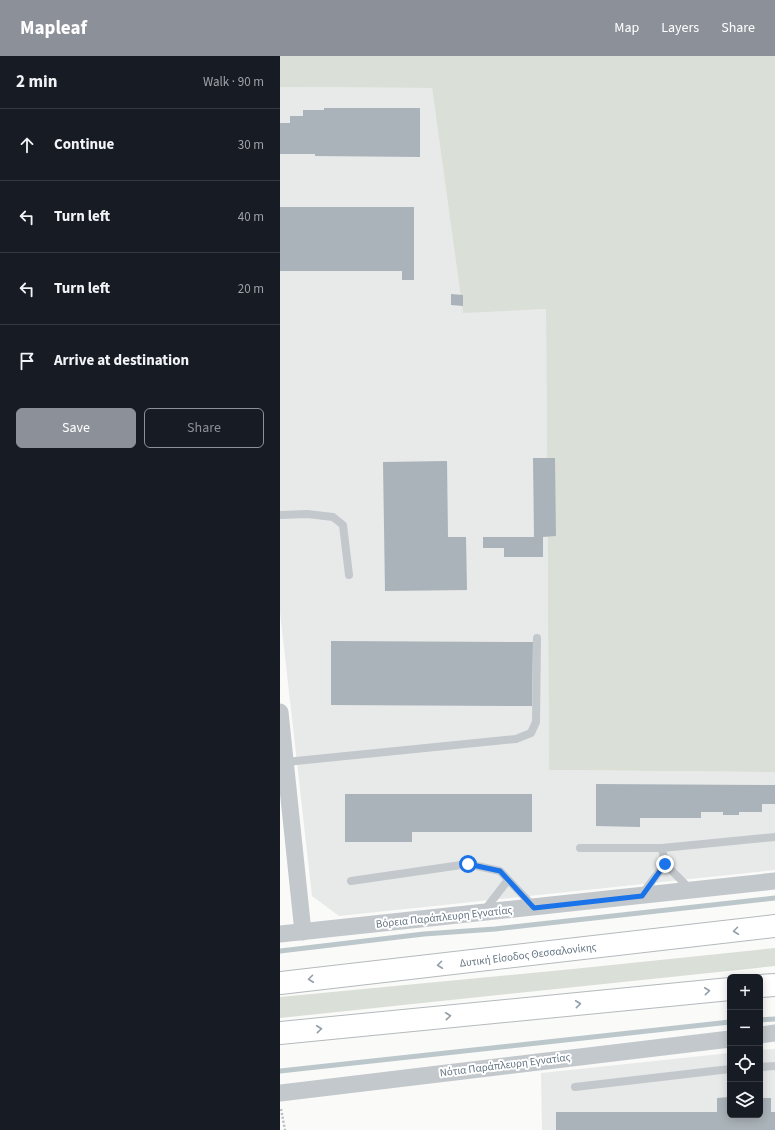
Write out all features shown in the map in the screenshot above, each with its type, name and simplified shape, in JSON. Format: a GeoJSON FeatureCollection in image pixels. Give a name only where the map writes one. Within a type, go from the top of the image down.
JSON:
{"type":"FeatureCollection","features":[{"type":"Feature","properties":{"kind":"highway","name":"Δυτική Είσοδος Θεσσαλονίκης"},"geometry":{"type":"LineString","coordinates":[[280,983],[775,926]]}},
{"type":"Feature","properties":{"kind":"highway"},"geometry":{"type":"LineString","coordinates":[[763,986],[775,985]]}},
{"type":"Feature","properties":{"kind":"highway"},"geometry":{"type":"LineString","coordinates":[[280,1033],[727,989]]}},
{"type":"Feature","properties":{"kind":"street"},"geometry":{"type":"LineString","coordinates":[[280,712],[302,932]]}},
{"type":"Feature","properties":{"kind":"street","name":"Βόρεια Παράπλευρη Εγνατίας"},"geometry":{"type":"LineString","coordinates":[[280,934],[775,881]]}},
{"type":"Feature","properties":{"kind":"street"},"geometry":{"type":"LineString","coordinates":[[763,1035],[775,1033]]}},
{"type":"Feature","properties":{"kind":"street","name":"Νότια Παράπλευρη Εγνατίας"},"geometry":{"type":"LineString","coordinates":[[280,1093],[727,1039]]}},
{"type":"Feature","properties":{"kind":"lane"},"geometry":{"type":"LineString","coordinates":[[280,515],[307,514],[333,517],[343,524],[348,575]]}},
{"type":"Feature","properties":{"kind":"lane"},"geometry":{"type":"LineString","coordinates":[[286,762],[516,739],[530,733],[536,722],[537,638]]}},
{"type":"Feature","properties":{"kind":"lane"},"geometry":{"type":"LineString","coordinates":[[580,848],[662,848],[775,837]]}},
{"type":"Feature","properties":{"kind":"lane"},"geometry":{"type":"LineString","coordinates":[[662,848],[665,864],[691,890]]}},
{"type":"Feature","properties":{"kind":"lane"},"geometry":{"type":"LineString","coordinates":[[351,881],[468,864],[500,871],[534,908]]}},
{"type":"Feature","properties":{"kind":"lane"},"geometry":{"type":"LineString","coordinates":[[642,896],[665,864]]}},
{"type":"Feature","properties":{"kind":"lane"},"geometry":{"type":"LineString","coordinates":[[483,913],[508,880]]}},
{"type":"Feature","properties":{"kind":"lane"},"geometry":{"type":"LineString","coordinates":[[763,1066],[775,1066]]}},
{"type":"Feature","properties":{"kind":"lane"},"geometry":{"type":"LineString","coordinates":[[575,1087],[727,1069]]}},
{"type":"Feature","properties":{"kind":"path"},"geometry":{"type":"LineString","coordinates":[[280,1103],[285,1130]]}},
{"type":"Feature","properties":{"kind":"shaded area"},"geometry":{"type":"Polygon","coordinates":[[[280,56],[775,56],[775,772],[549,770],[546,309],[463,313],[432,88],[280,87],[280,56]]]}},
{"type":"Feature","properties":{"kind":"shaded area"},"geometry":{"type":"Polygon","coordinates":[[[280,87],[432,88],[463,312],[546,309],[549,770],[775,772],[775,870],[339,916],[312,896],[280,612],[280,87]]]}},
{"type":"Feature","properties":{"kind":"shaded area"},"geometry":{"type":"Polygon","coordinates":[[[775,948],[775,966],[280,1018],[280,997],[775,948]]]}},
{"type":"Feature","properties":{"kind":"shaded area"},"geometry":{"type":"Polygon","coordinates":[[[775,1049],[775,1130],[542,1130],[541,1073],[727,1053],[727,1118],[763,1118],[763,1050],[775,1049]]]}},
{"type":"Feature","properties":{"kind":"building"},"geometry":{"type":"Polygon","coordinates":[[[324,108],[420,108],[420,157],[315,156],[315,154],[280,154],[280,123],[290,123],[290,116],[303,116],[303,110],[324,110],[324,108]]]}},
{"type":"Feature","properties":{"kind":"building"},"geometry":{"type":"Polygon","coordinates":[[[280,207],[414,207],[414,280],[402,280],[402,271],[280,271],[280,207]]]}},
{"type":"Feature","properties":{"kind":"building"},"geometry":{"type":"Polygon","coordinates":[[[451,294],[463,295],[463,306],[451,305],[451,294]]]}},
{"type":"Feature","properties":{"kind":"building"},"geometry":{"type":"Polygon","coordinates":[[[533,458],[555,458],[556,536],[543,537],[543,557],[504,557],[504,548],[483,548],[483,537],[534,537],[533,458]]]}},
{"type":"Feature","properties":{"kind":"building"},"geometry":{"type":"Polygon","coordinates":[[[447,461],[448,537],[466,537],[467,590],[385,591],[383,462],[447,461]]]}},
{"type":"Feature","properties":{"kind":"building"},"geometry":{"type":"Polygon","coordinates":[[[331,641],[533,642],[532,706],[331,705],[331,641]]]}},
{"type":"Feature","properties":{"kind":"building"},"geometry":{"type":"Polygon","coordinates":[[[596,784],[775,785],[775,804],[762,804],[762,812],[739,812],[739,815],[723,815],[723,812],[701,812],[701,818],[640,818],[640,827],[596,826],[596,784]]]}},
{"type":"Feature","properties":{"kind":"building"},"geometry":{"type":"Polygon","coordinates":[[[345,794],[532,794],[532,832],[412,832],[412,842],[345,842],[345,794]]]}},
{"type":"Feature","properties":{"kind":"building"},"geometry":{"type":"Polygon","coordinates":[[[727,1097],[727,1118],[763,1118],[763,1098],[771,1098],[771,1112],[775,1112],[775,1130],[556,1130],[556,1112],[717,1112],[717,1098],[727,1097]]]}},
{"type":"Feature","properties":{"kind":"waterway"},"geometry":{"type":"LineString","coordinates":[[280,951],[424,934],[495,929],[775,898]]}},
{"type":"Feature","properties":{"kind":"waterway"},"geometry":{"type":"LineString","coordinates":[[763,1020],[775,1019]]}},
{"type":"Feature","properties":{"kind":"waterway"},"geometry":{"type":"LineString","coordinates":[[280,1071],[727,1022]]}},
{"type":"Feature","properties":{"kind":"route"},"geometry":{"type":"LineString","coordinates":[[468,864],[500,871],[534,908],[642,896],[665,864]]}}]}
